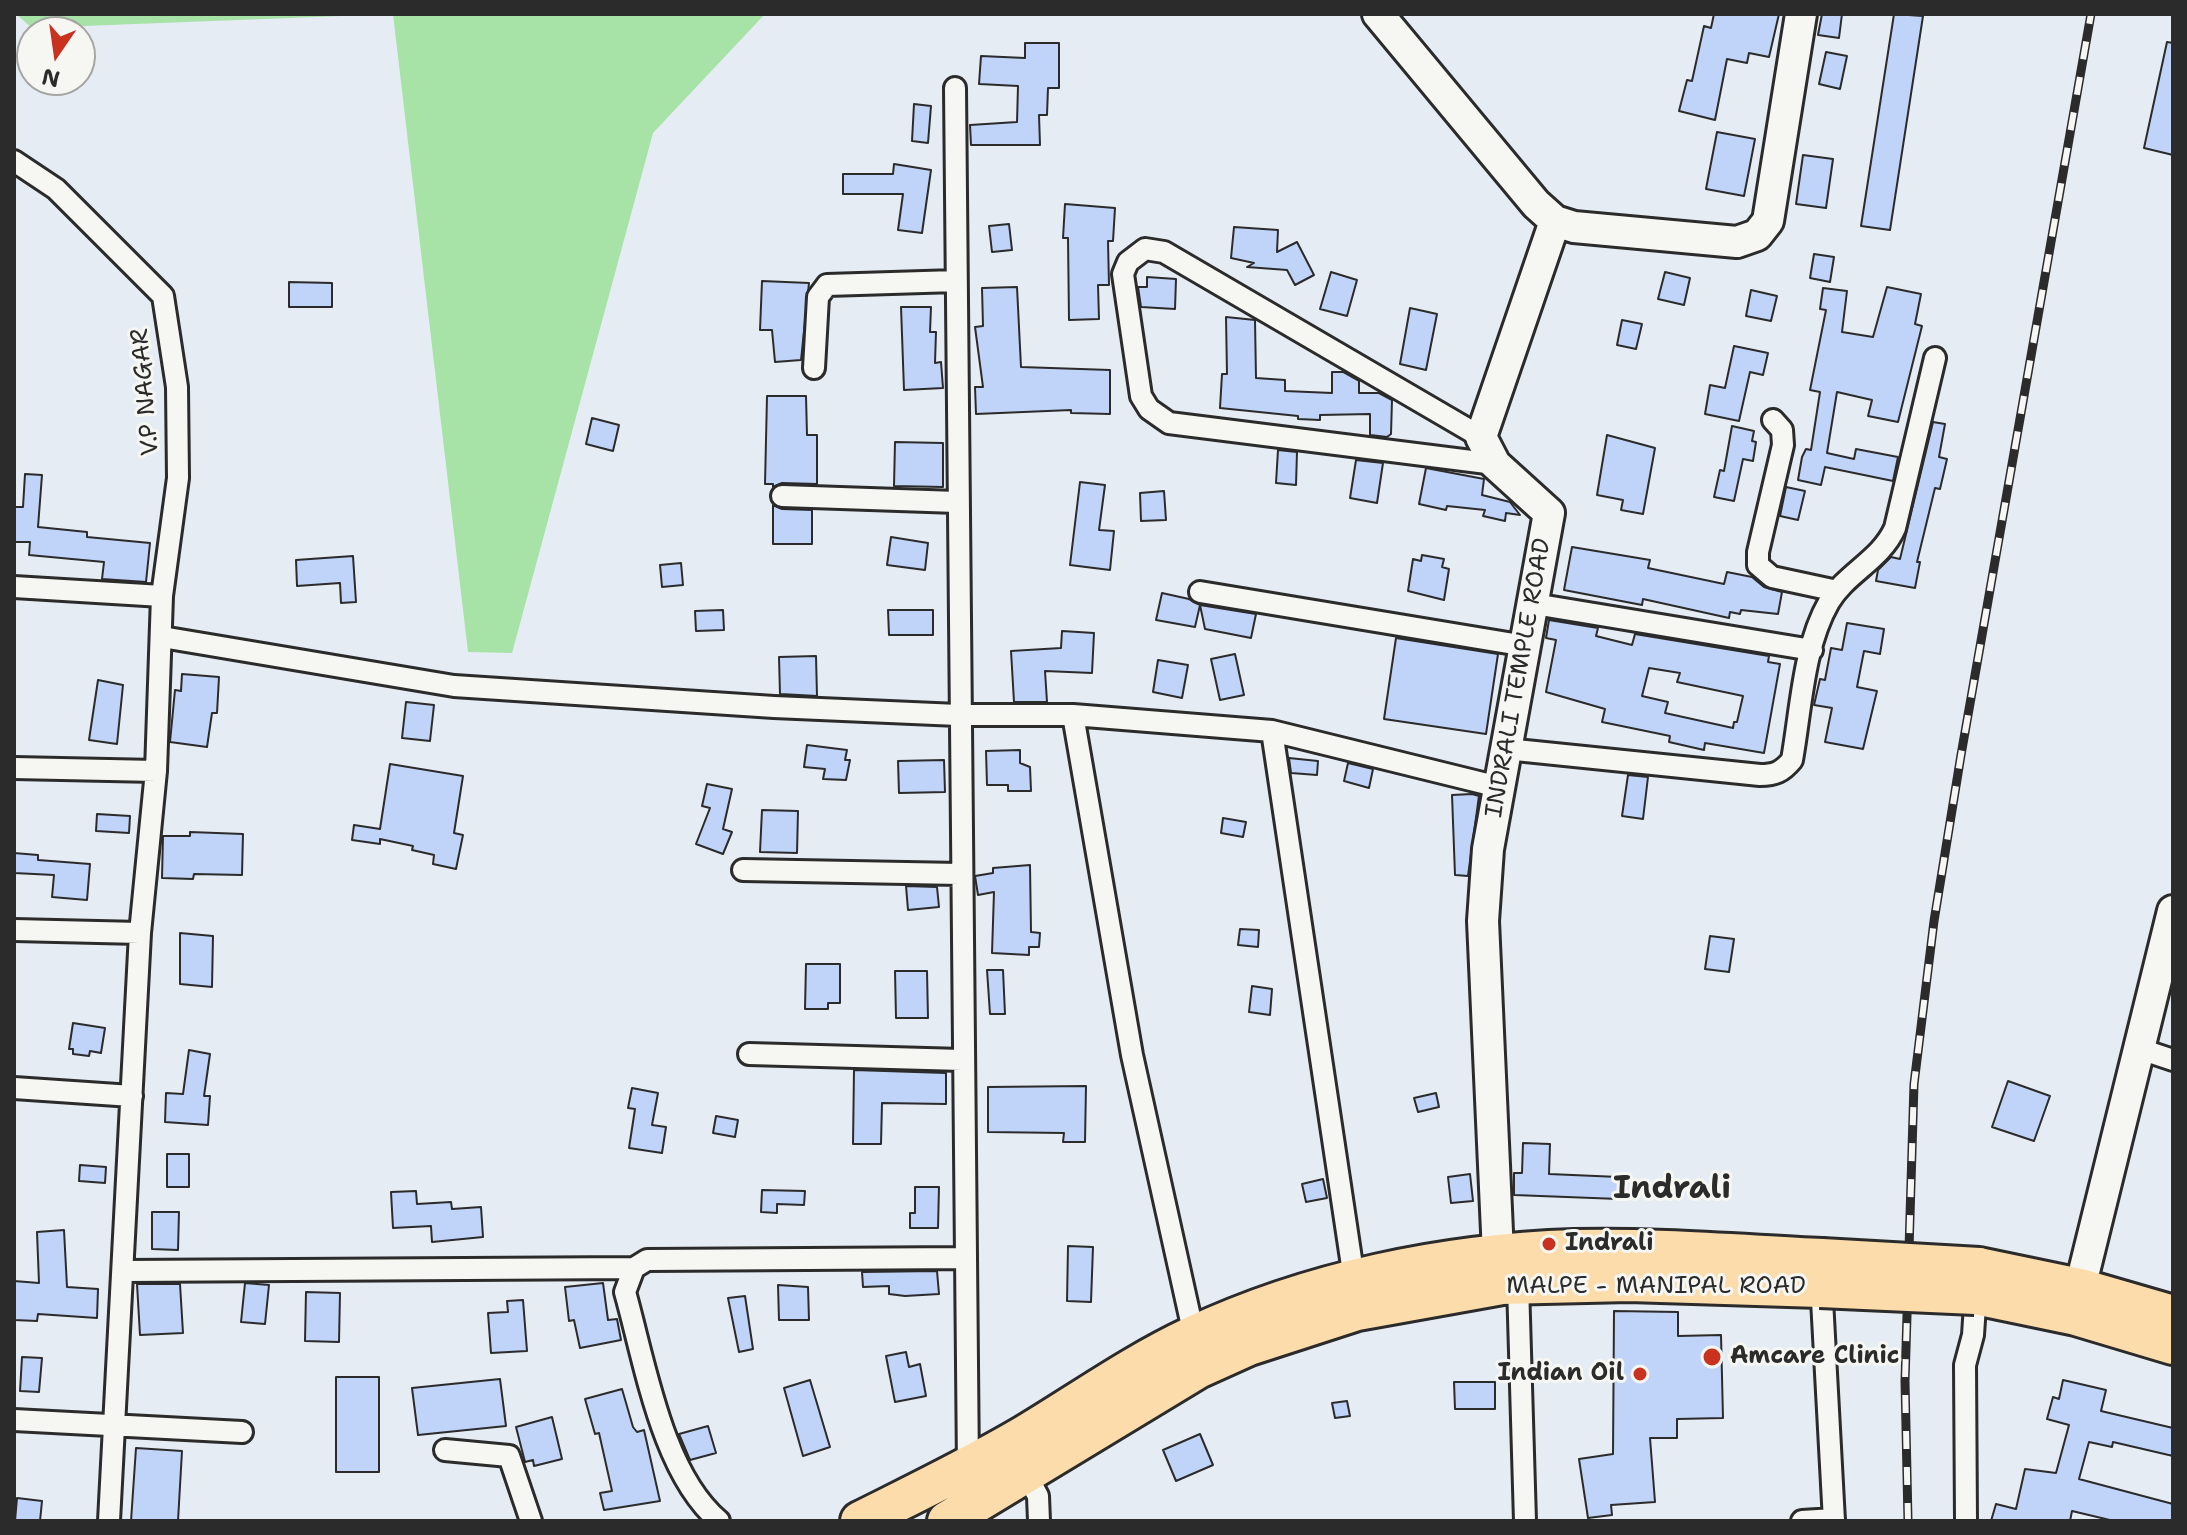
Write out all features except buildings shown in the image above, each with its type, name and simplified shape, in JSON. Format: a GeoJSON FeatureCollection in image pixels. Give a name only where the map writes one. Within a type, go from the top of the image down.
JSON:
{"type":"FeatureCollection","features":[{"type":"Feature","properties":{"kind":"highway"},"geometry":{"type":"LineString","coordinates":[[860,1521],[968,1468],[1151,1356],[1194,1335],[1275,1319],[1354,1279],[1508,1269]]}},
{"type":"Feature","properties":{"kind":"highway","name":"MALPE - MANIPAL ROAD"},"geometry":{"type":"LineString","coordinates":[[947,1521],[1275,1319],[1357,1311],[1416,1298],[1508,1269],[1629,1282],[1821,1273],[1977,1281],[2076,1316],[2173,1345]]}},
{"type":"Feature","properties":{"kind":"highway"},"geometry":{"type":"LineString","coordinates":[[1977,1281],[2080,1288],[2173,1315]]}},
{"type":"Feature","properties":{"kind":"street"},"geometry":{"type":"LineString","coordinates":[[1378,14],[1536,204],[1555,221],[1574,227],[1737,242],[1757,235],[1768,221],[1801,14]]}},
{"type":"Feature","properties":{"kind":"street"},"geometry":{"type":"LineString","coordinates":[[955,88],[958,715],[968,1468]]}},
{"type":"Feature","properties":{"kind":"street","name":"V.P NAGAR"},"geometry":{"type":"LineString","coordinates":[[14,161],[56,189],[163,296],[177,387],[178,478],[162,596],[156,771],[140,933],[117,1424],[109,1521]]}},
{"type":"Feature","properties":{"kind":"street"},"geometry":{"type":"LineString","coordinates":[[1488,450],[1555,221]]}},
{"type":"Feature","properties":{"kind":"street"},"geometry":{"type":"LineString","coordinates":[[1145,249],[1164,252],[1488,450],[1169,423],[1149,409],[1141,396],[1123,274],[1128,262],[1145,249]]}},
{"type":"Feature","properties":{"kind":"street"},"geometry":{"type":"LineString","coordinates":[[814,368],[818,297],[827,285],[956,281]]}},
{"type":"Feature","properties":{"kind":"street"},"geometry":{"type":"LineString","coordinates":[[1506,749],[1775,775],[1792,760],[1812,650],[1823,615],[1837,591],[1888,543],[1935,358]]}},
{"type":"Feature","properties":{"kind":"street"},"geometry":{"type":"LineString","coordinates":[[1773,420],[1782,430],[1783,445],[1758,552],[1758,565],[1772,577],[1837,591]]}},
{"type":"Feature","properties":{"kind":"street","name":"INDRALI TEMPLE ROAD"},"geometry":{"type":"LineString","coordinates":[[1488,450],[1549,513],[1488,849],[1483,921],[1525,1521]]}},
{"type":"Feature","properties":{"kind":"street"},"geometry":{"type":"LineString","coordinates":[[782,496],[957,502]]}},
{"type":"Feature","properties":{"kind":"street"},"geometry":{"type":"LineString","coordinates":[[14,587],[162,596]]}},
{"type":"Feature","properties":{"kind":"street"},"geometry":{"type":"LineString","coordinates":[[1200,592],[1526,646]]}},
{"type":"Feature","properties":{"kind":"street"},"geometry":{"type":"LineString","coordinates":[[1534,604],[1812,650]]}},
{"type":"Feature","properties":{"kind":"street"},"geometry":{"type":"LineString","coordinates":[[162,637],[454,686],[958,715],[1073,715],[1272,731],[1499,787]]}},
{"type":"Feature","properties":{"kind":"street"},"geometry":{"type":"LineString","coordinates":[[1073,715],[1132,1055],[1194,1335]]}},
{"type":"Feature","properties":{"kind":"street"},"geometry":{"type":"LineString","coordinates":[[1272,731],[1354,1279]]}},
{"type":"Feature","properties":{"kind":"street"},"geometry":{"type":"LineString","coordinates":[[14,768],[156,771]]}},
{"type":"Feature","properties":{"kind":"street"},"geometry":{"type":"LineString","coordinates":[[743,870],[960,874]]}},
{"type":"Feature","properties":{"kind":"street"},"geometry":{"type":"LineString","coordinates":[[2080,1288],[2173,911]]}},
{"type":"Feature","properties":{"kind":"street"},"geometry":{"type":"LineString","coordinates":[[14,930],[140,933]]}},
{"type":"Feature","properties":{"kind":"street"},"geometry":{"type":"LineString","coordinates":[[2140,1049],[2173,1060]]}},
{"type":"Feature","properties":{"kind":"street"},"geometry":{"type":"LineString","coordinates":[[749,1054],[962,1060]]}},
{"type":"Feature","properties":{"kind":"street"},"geometry":{"type":"LineString","coordinates":[[14,1088],[132,1096]]}},
{"type":"Feature","properties":{"kind":"street"},"geometry":{"type":"LineString","coordinates":[[124,1271],[634,1268],[647,1260],[965,1258]]}},
{"type":"Feature","properties":{"kind":"street"},"geometry":{"type":"LineString","coordinates":[[634,1268],[625,1292],[674,1460],[696,1498],[719,1521]]}},
{"type":"Feature","properties":{"kind":"street"},"geometry":{"type":"LineString","coordinates":[[1802,1521],[1834,1520],[1821,1273]]}},
{"type":"Feature","properties":{"kind":"street"},"geometry":{"type":"LineString","coordinates":[[1966,1521],[1965,1365],[1973,1335],[1977,1281]]}},
{"type":"Feature","properties":{"kind":"street"},"geometry":{"type":"LineString","coordinates":[[14,1420],[242,1432]]}},
{"type":"Feature","properties":{"kind":"street"},"geometry":{"type":"LineString","coordinates":[[445,1450],[509,1456],[531,1521]]}},
{"type":"Feature","properties":{"kind":"street"},"geometry":{"type":"LineString","coordinates":[[1025,1472],[1038,1496],[1039,1521]]}},
{"type":"Feature","properties":{"kind":"green space"},"geometry":{"type":"Polygon","coordinates":[[[16,14],[393,14],[96,26],[96,16],[16,14]]]}},
{"type":"Feature","properties":{"kind":"green space"},"geometry":{"type":"Polygon","coordinates":[[[393,14],[765,14],[653,133],[512,653],[468,652],[393,14]]]}},
{"type":"Feature","properties":{"kind":"railway"},"geometry":{"type":"LineString","coordinates":[[1908,1521],[1905,1381],[1914,1084],[1934,921],[1961,755],[2091,14]]}},
{"type":"Feature","properties":{"kind":"place","name":"Indrali"},"geometry":{"type":"Point","coordinates":[1549,1244]}},
{"type":"Feature","properties":{"kind":"place","name":"Amcare Clinic"},"geometry":{"type":"Point","coordinates":[1712,1357]}},
{"type":"Feature","properties":{"kind":"place","name":"Indian Oil"},"geometry":{"type":"Point","coordinates":[1640,1374]}},
{"type":"Feature","properties":{"kind":"district","name":"Indrali"},"geometry":{"type":"Point","coordinates":[1672,1190]}}]}
